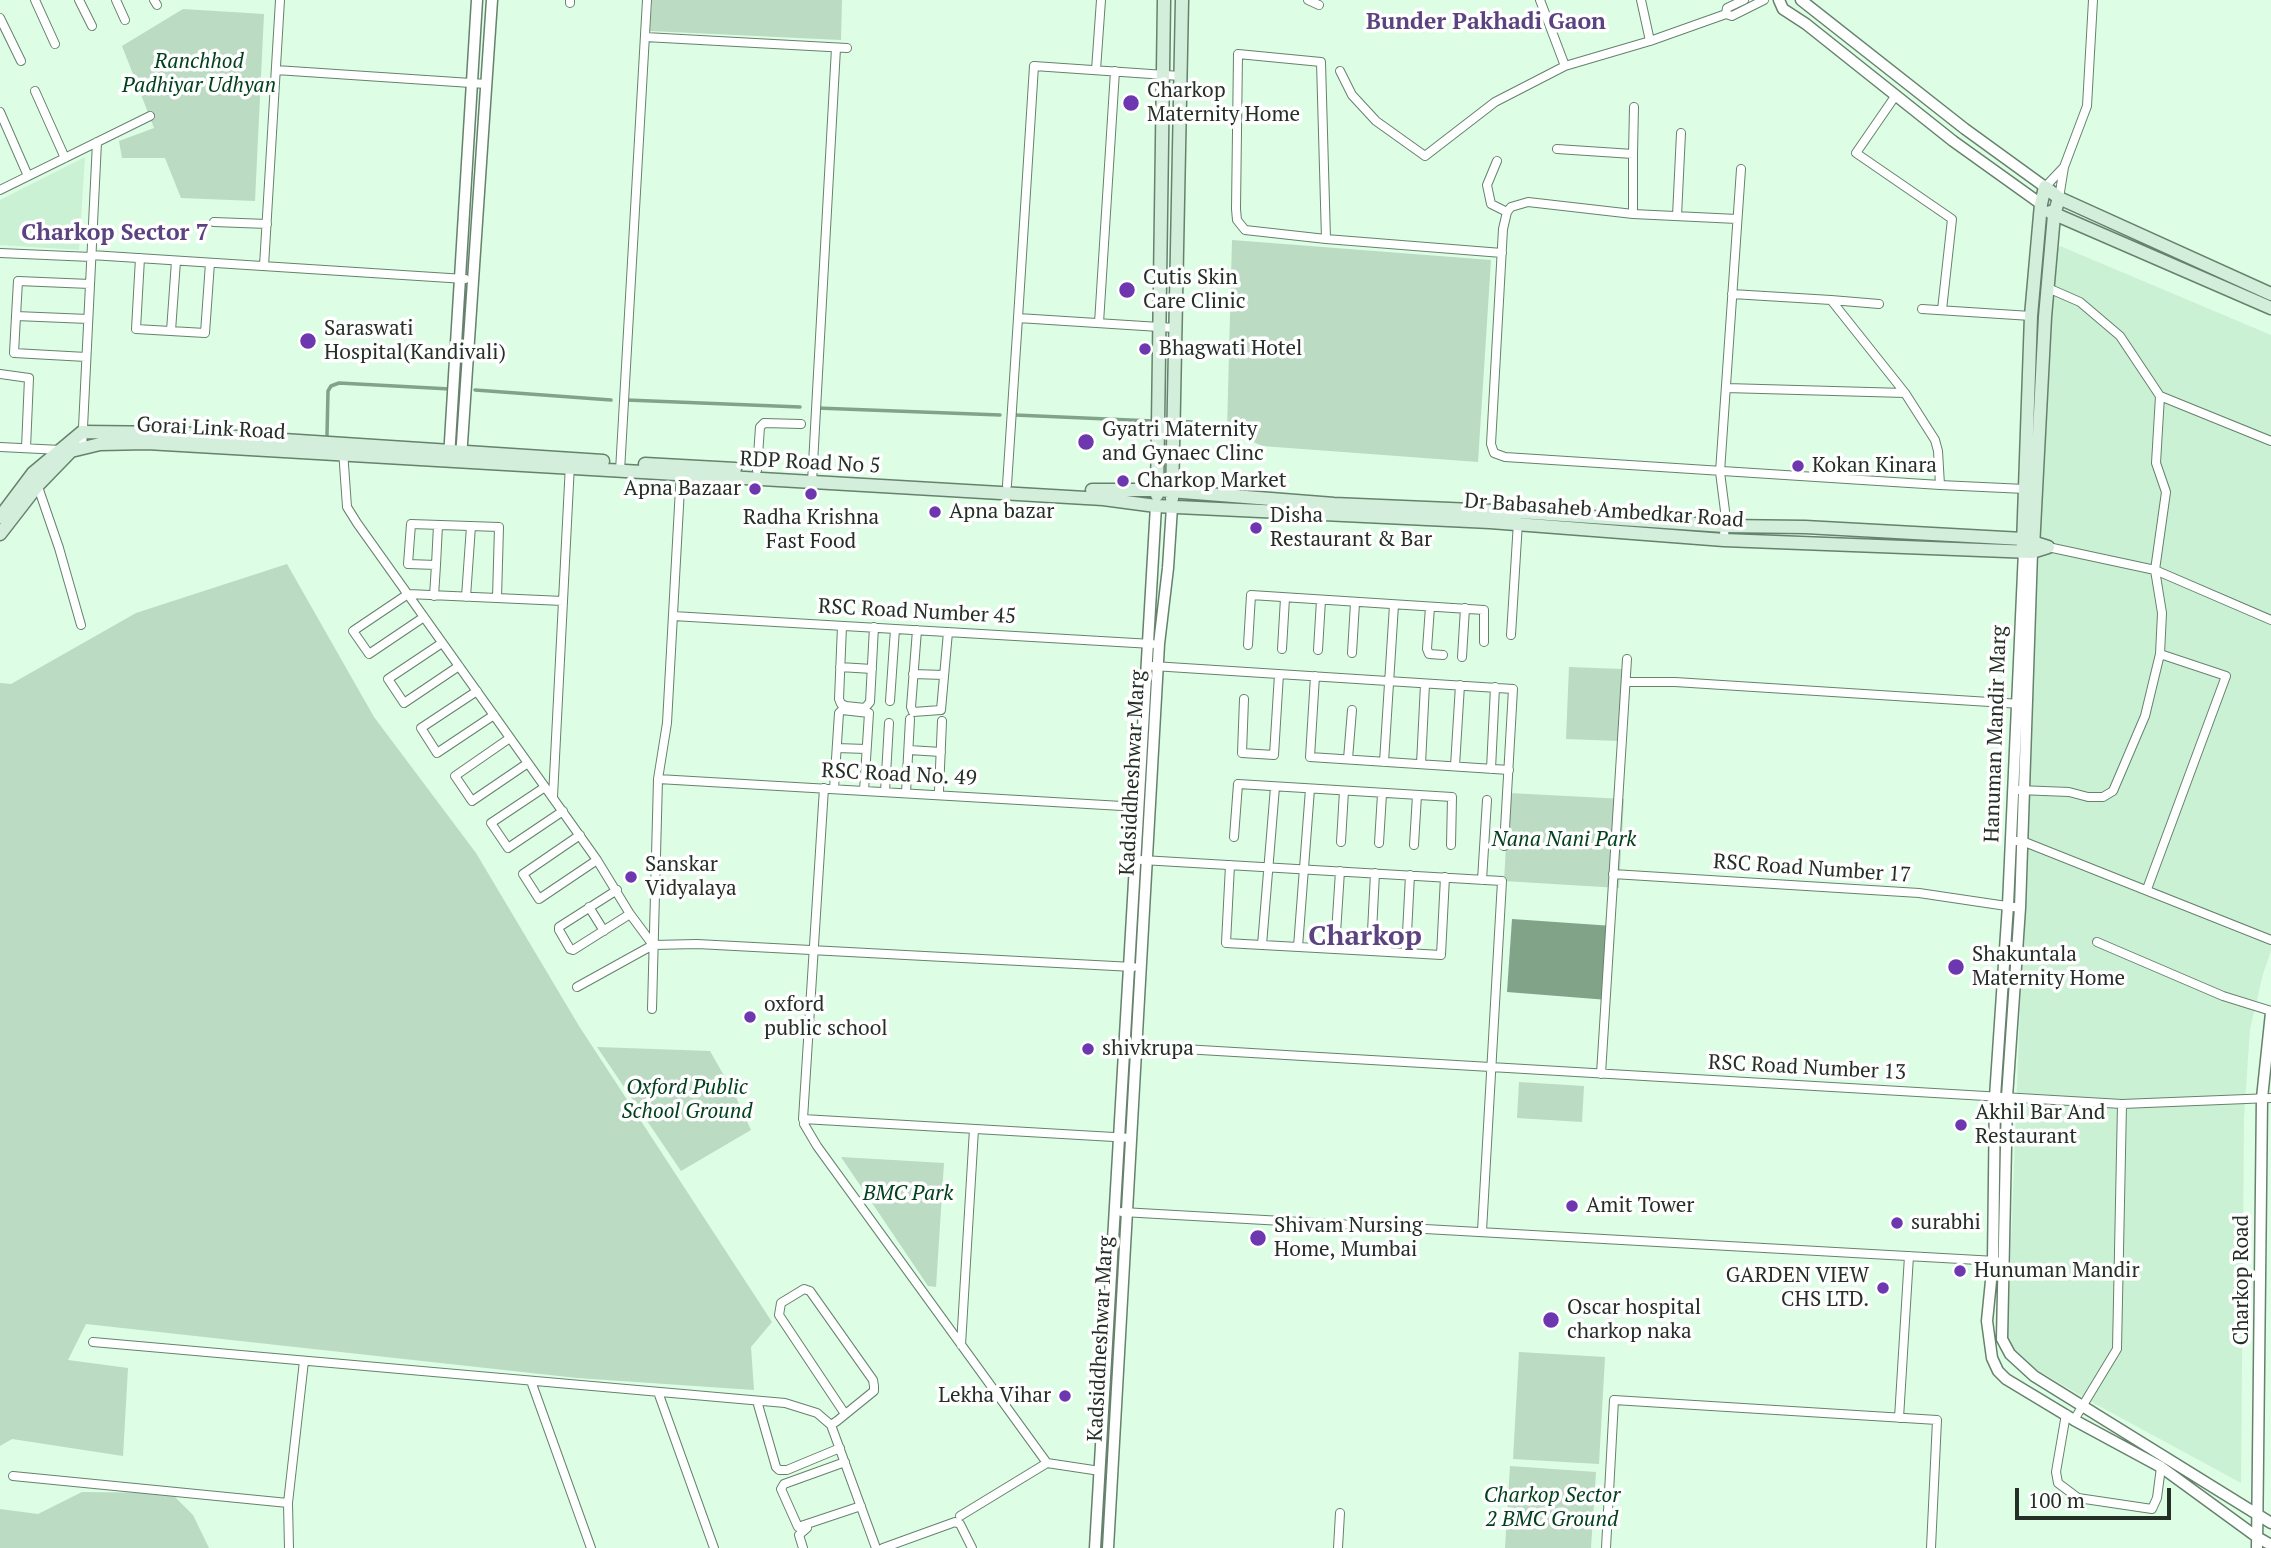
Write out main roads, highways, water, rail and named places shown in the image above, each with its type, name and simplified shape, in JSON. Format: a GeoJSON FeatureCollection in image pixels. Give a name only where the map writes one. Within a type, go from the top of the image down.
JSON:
{"type":"FeatureCollection","features":[{"type":"Feature","properties":{"kind":"main road","name":"Kadsiddheshwar Marg"},"geometry":{"type":"LineString","coordinates":[[1156,506],[1164,0]]}},
{"type":"Feature","properties":{"kind":"main road","name":"Kadsiddheshwar Marg"},"geometry":{"type":"LineString","coordinates":[[1172,507],[1182,0]]}},
{"type":"Feature","properties":{"kind":"main road"},"geometry":{"type":"LineString","coordinates":[[2028,546],[2025,489],[2031,316],[2041,204],[2045,187],[2059,198],[2271,294]]}},
{"type":"Feature","properties":{"kind":"main road"},"geometry":{"type":"LineString","coordinates":[[2028,546],[2054,215],[2059,198]]}},
{"type":"Feature","properties":{"kind":"main road"},"geometry":{"type":"LineString","coordinates":[[2041,204],[2054,215],[2271,308]]}},
{"type":"Feature","properties":{"kind":"main road"},"geometry":{"type":"LineString","coordinates":[[2036,254],[2051,256]]}},
{"type":"Feature","properties":{"kind":"main road","name":"Gorai Link Road"},"geometry":{"type":"LineString","coordinates":[[71,449],[82,432],[117,431],[254,444],[455,456]]}},
{"type":"Feature","properties":{"kind":"main road","name":"Gorai Link Road"},"geometry":{"type":"LineString","coordinates":[[71,449],[100,444],[254,444]]}},
{"type":"Feature","properties":{"kind":"main road"},"geometry":{"type":"LineString","coordinates":[[0,517],[35,479],[71,449]]}},
{"type":"Feature","properties":{"kind":"main road","name":"RDP Road No 5"},"geometry":{"type":"LineString","coordinates":[[455,456],[812,478],[1103,499],[1156,506]]}},
{"type":"Feature","properties":{"kind":"main road","name":"RDP Road No 5"},"geometry":{"type":"LineString","coordinates":[[681,470],[757,470],[812,478],[1104,491],[1157,490]]}},
{"type":"Feature","properties":{"kind":"main road"},"geometry":{"type":"LineString","coordinates":[[0,534],[35,479]]}},
{"type":"Feature","properties":{"kind":"main road","name":"Dr Babasaheb Ambedkar Road"},"geometry":{"type":"LineString","coordinates":[[1157,490],[1238,503],[1283,506],[1518,518],[1805,527],[2048,547]]}},
{"type":"Feature","properties":{"kind":"main road","name":"Dr Babasaheb Ambedkar Road"},"geometry":{"type":"LineString","coordinates":[[1156,506],[1238,503]]}},
{"type":"Feature","properties":{"kind":"main road","name":"Dr Babasaheb Ambedkar Road"},"geometry":{"type":"LineString","coordinates":[[1518,518],[1724,540],[1857,546],[2028,546]]}},
{"type":"Feature","properties":{"kind":"main road"},"geometry":{"type":"LineString","coordinates":[[1805,527],[1805,542]]}},
{"type":"Feature","properties":{"kind":"waterway"},"geometry":{"type":"LineString","coordinates":[[327,435],[328,391],[331,386],[339,383],[450,389]]}},
{"type":"Feature","properties":{"kind":"waterway"},"geometry":{"type":"LineString","coordinates":[[475,390],[611,400]]}},
{"type":"Feature","properties":{"kind":"waterway"},"geometry":{"type":"LineString","coordinates":[[627,400],[800,407]]}},
{"type":"Feature","properties":{"kind":"waterway"},"geometry":{"type":"LineString","coordinates":[[817,408],[1000,415]]}},
{"type":"Feature","properties":{"kind":"waterway"},"geometry":{"type":"LineString","coordinates":[[1015,415],[1153,421]]}},
{"type":"Feature","properties":{"kind":"waterway"},"geometry":{"type":"LineString","coordinates":[[1176,421],[1192,422]]}},
{"type":"Feature","properties":{"kind":"place","name":"Charkop Maternity Home"},"geometry":{"type":"Point","coordinates":[1131,103]}},
{"type":"Feature","properties":{"kind":"place","name":"Cutis Skin Care Clinic"},"geometry":{"type":"Point","coordinates":[1127,290]}},
{"type":"Feature","properties":{"kind":"place","name":"Saraswati Hospital(Kandivali)"},"geometry":{"type":"Point","coordinates":[308,341]}},
{"type":"Feature","properties":{"kind":"place","name":"Bhagwati Hotel"},"geometry":{"type":"Point","coordinates":[1145,349]}},
{"type":"Feature","properties":{"kind":"place","name":"Gyatri Maternity and Gynaec Clinc"},"geometry":{"type":"Point","coordinates":[1086,442]}},
{"type":"Feature","properties":{"kind":"place","name":"Kokan Kinara"},"geometry":{"type":"Point","coordinates":[1798,466]}},
{"type":"Feature","properties":{"kind":"place","name":"Charkop Market"},"geometry":{"type":"Point","coordinates":[1123,481]}},
{"type":"Feature","properties":{"kind":"place","name":"Apna Bazaar"},"geometry":{"type":"Point","coordinates":[755,489]}},
{"type":"Feature","properties":{"kind":"place","name":"Radha Krishna Fast Food"},"geometry":{"type":"Point","coordinates":[811,494]}},
{"type":"Feature","properties":{"kind":"place","name":"Apna bazar"},"geometry":{"type":"Point","coordinates":[935,512]}},
{"type":"Feature","properties":{"kind":"place","name":"Disha Restaurant & Bar"},"geometry":{"type":"Point","coordinates":[1256,528]}},
{"type":"Feature","properties":{"kind":"place","name":"Sanskar Vidyalaya"},"geometry":{"type":"Point","coordinates":[631,877]}},
{"type":"Feature","properties":{"kind":"place","name":"Shakuntala Maternity Home"},"geometry":{"type":"Point","coordinates":[1956,967]}},
{"type":"Feature","properties":{"kind":"place","name":"oxford public school"},"geometry":{"type":"Point","coordinates":[750,1017]}},
{"type":"Feature","properties":{"kind":"place","name":"shivkrupa"},"geometry":{"type":"Point","coordinates":[1088,1049]}},
{"type":"Feature","properties":{"kind":"place","name":"Akhil Bar And Restaurant"},"geometry":{"type":"Point","coordinates":[1961,1125]}},
{"type":"Feature","properties":{"kind":"place","name":"Amit Tower"},"geometry":{"type":"Point","coordinates":[1572,1206]}},
{"type":"Feature","properties":{"kind":"place","name":"surabhi"},"geometry":{"type":"Point","coordinates":[1897,1223]}},
{"type":"Feature","properties":{"kind":"place","name":"Shivam Nursing Home, Mumbai"},"geometry":{"type":"Point","coordinates":[1258,1238]}},
{"type":"Feature","properties":{"kind":"place","name":"Hunuman Mandir"},"geometry":{"type":"Point","coordinates":[1960,1271]}},
{"type":"Feature","properties":{"kind":"place","name":"GARDEN VIEW CHS LTD."},"geometry":{"type":"Point","coordinates":[1883,1288]}},
{"type":"Feature","properties":{"kind":"place","name":"Oscar hospital charkop naka"},"geometry":{"type":"Point","coordinates":[1551,1320]}},
{"type":"Feature","properties":{"kind":"place","name":"Lekha Vihar"},"geometry":{"type":"Point","coordinates":[1065,1396]}},
{"type":"Feature","properties":{"kind":"district","name":"Bunder Pakhadi Gaon"},"geometry":{"type":"Point","coordinates":[1486,22]}},
{"type":"Feature","properties":{"kind":"district","name":"Charkop Sector 7"},"geometry":{"type":"Point","coordinates":[115,233]}},
{"type":"Feature","properties":{"kind":"district","name":"Charkop"},"geometry":{"type":"Point","coordinates":[1365,937]}},
{"type":"Feature","properties":{"kind":"park label","name":"Ranchhod Padhiyar Udhyan"},"geometry":{"type":"Point","coordinates":[199,74]}},
{"type":"Feature","properties":{"kind":"park label","name":"Nana Nani Park"},"geometry":{"type":"Point","coordinates":[1564,840]}},
{"type":"Feature","properties":{"kind":"park label","name":"Oxford Public School Ground"},"geometry":{"type":"Point","coordinates":[687,1100]}},
{"type":"Feature","properties":{"kind":"park label","name":"BMC Park"},"geometry":{"type":"Point","coordinates":[908,1194]}},
{"type":"Feature","properties":{"kind":"park label","name":"Charkop Sector 2 BMC Ground"},"geometry":{"type":"Point","coordinates":[1552,1508]}}]}
